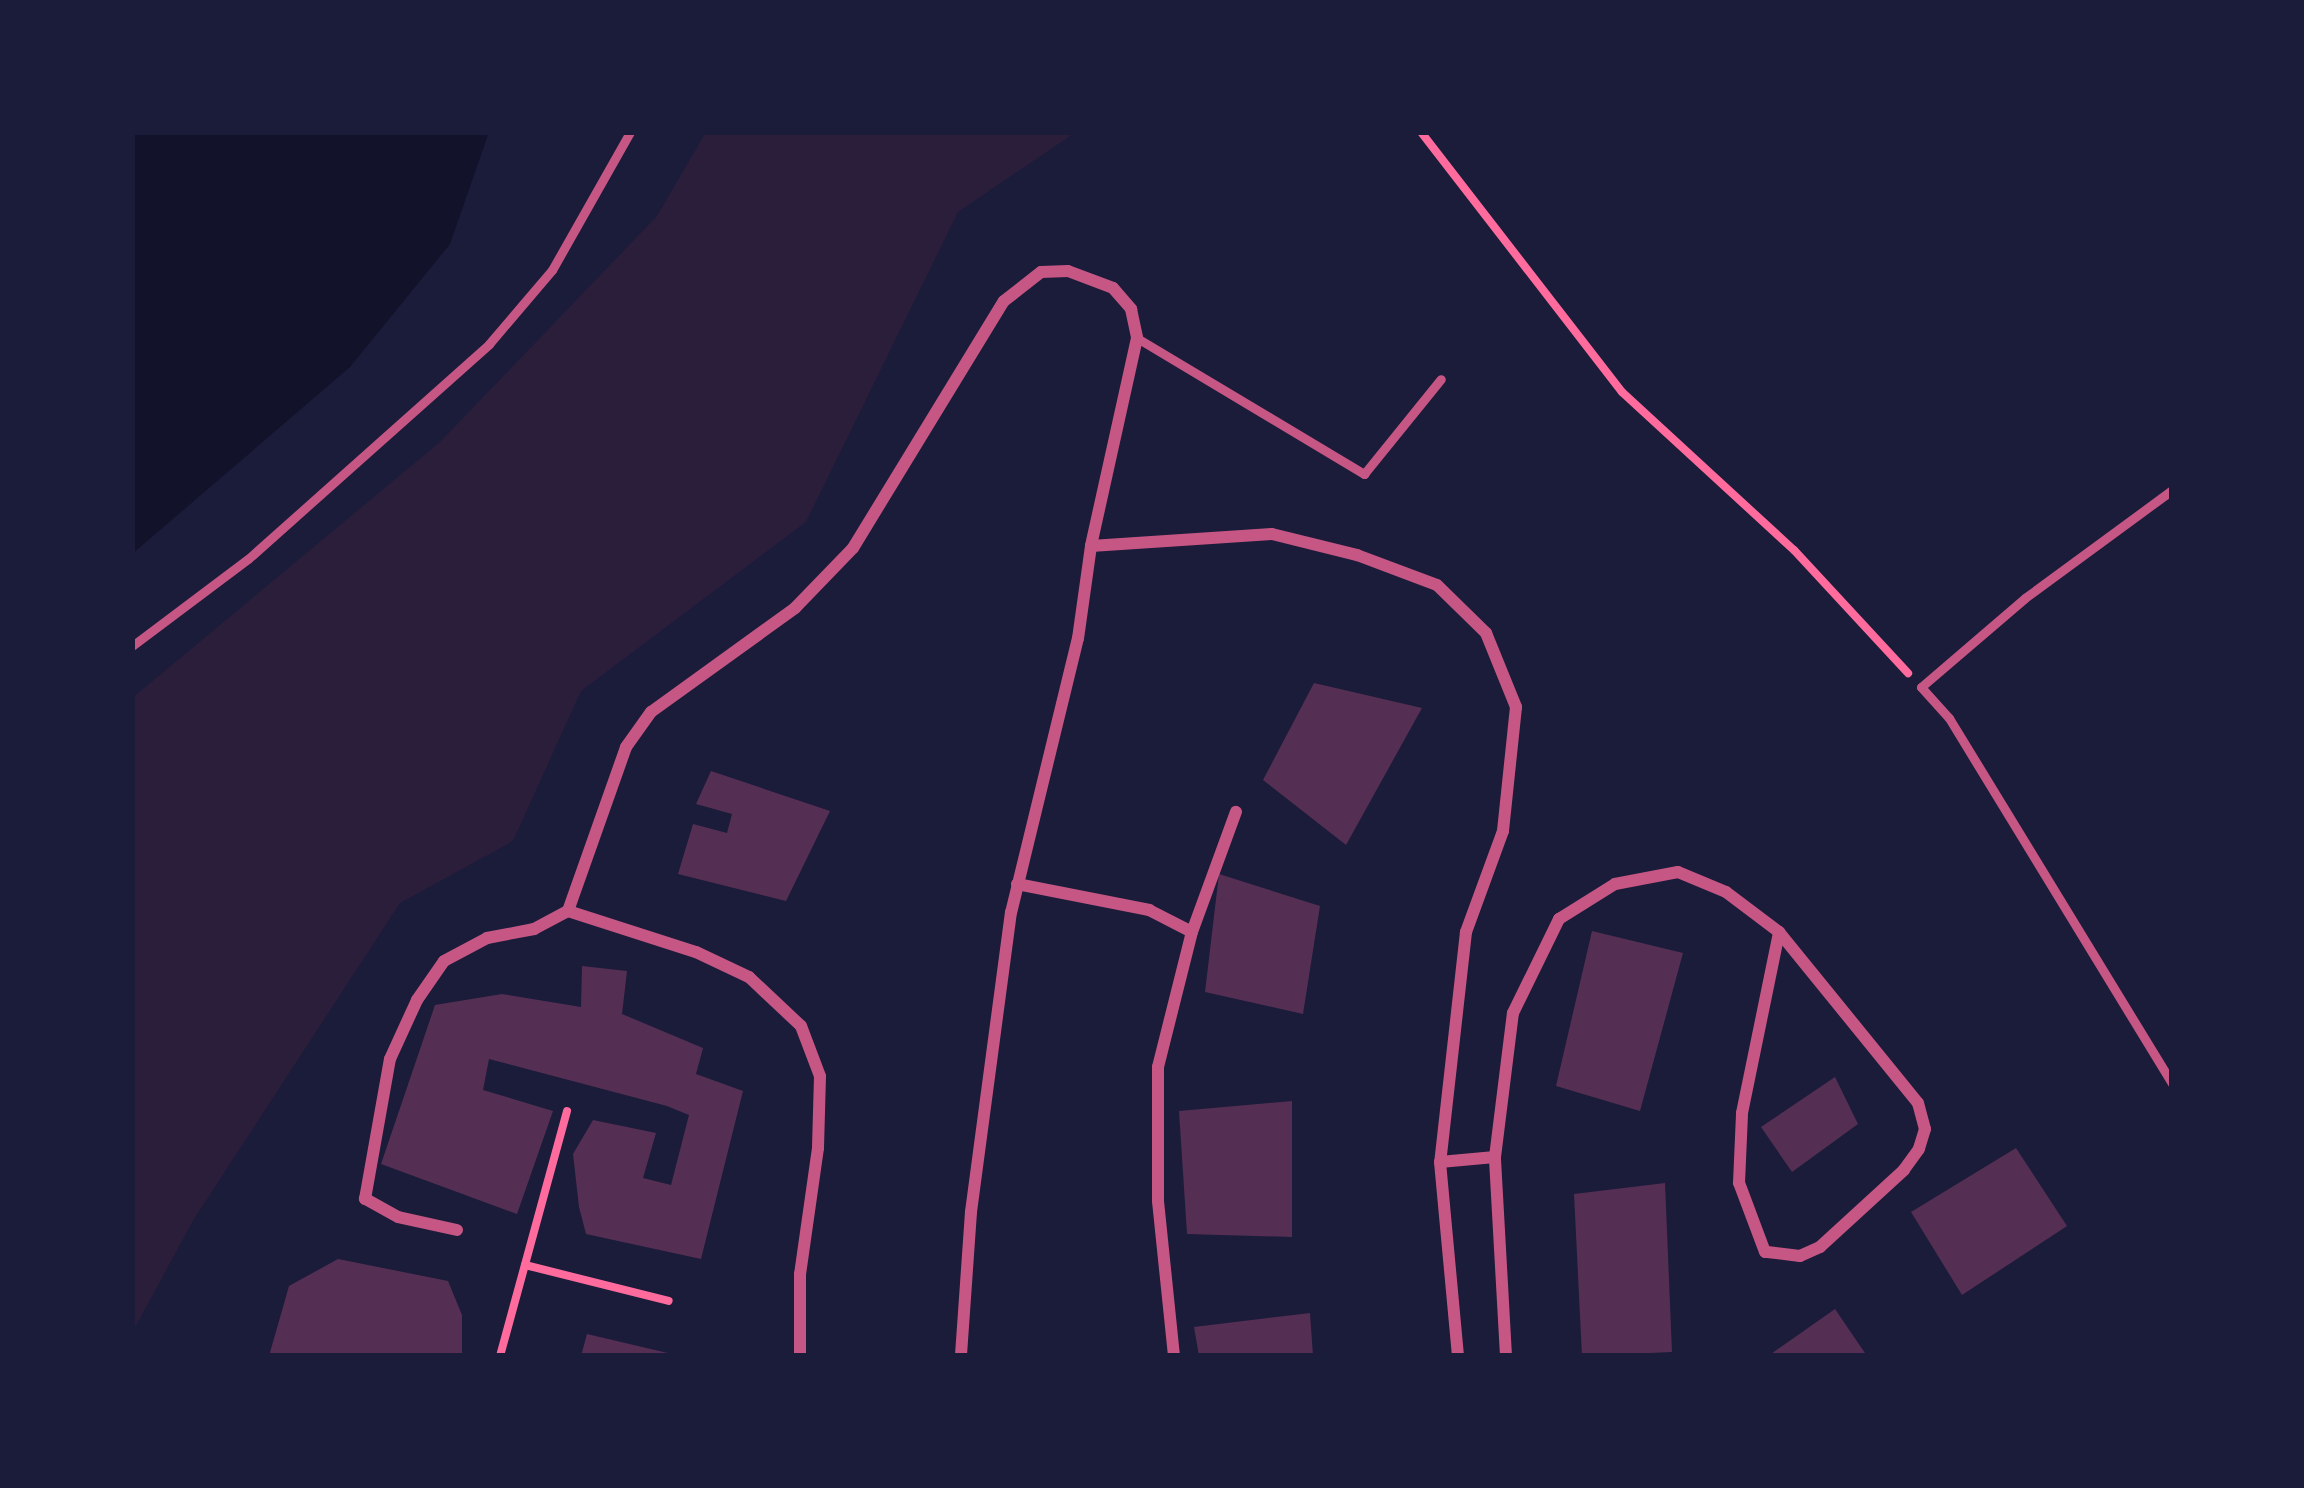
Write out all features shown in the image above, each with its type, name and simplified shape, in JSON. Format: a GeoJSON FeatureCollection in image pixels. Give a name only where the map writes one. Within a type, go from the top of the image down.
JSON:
{"type":"FeatureCollection","features":[{"type":"Feature","properties":{"kind":"street"},"geometry":{"type":"LineString","coordinates":[[457,1230],[398,1217],[364,1199],[390,1059],[417,1000],[444,961],[488,938],[534,929],[568,911],[626,747],[651,712],[795,608],[853,548],[1004,301],[1041,272],[1068,271],[1113,288],[1131,309],[1137,338],[1091,546],[1078,638],[1017,884],[971,1212],[962,1356]]}},
{"type":"Feature","properties":{"kind":"street"},"geometry":{"type":"LineString","coordinates":[[1091,546],[1272,534],[1357,555],[1436,585],[1486,633],[1516,707],[1503,830],[1466,932],[1440,1162],[1458,1356]]}},
{"type":"Feature","properties":{"kind":"street"},"geometry":{"type":"LineString","coordinates":[[1174,1356],[1158,1201],[1158,1067],[1192,932],[1236,812]]}},
{"type":"Feature","properties":{"kind":"street"},"geometry":{"type":"LineString","coordinates":[[1506,1356],[1495,1157],[1514,1013],[1559,919],[1616,884],[1678,872],[1726,892],[1780,932],[1918,1102],[1925,1130],[1904,1170],[1844,1229],[1800,1256],[1781,1258],[1765,1252],[1739,1183],[1742,1113],[1780,932]]}},
{"type":"Feature","properties":{"kind":"street"},"geometry":{"type":"LineString","coordinates":[[1017,884],[1149,910],[1192,932]]}},
{"type":"Feature","properties":{"kind":"street"},"geometry":{"type":"LineString","coordinates":[[568,911],[696,952],[749,977],[801,1026],[820,1076],[818,1148],[800,1274],[800,1356]]}},
{"type":"Feature","properties":{"kind":"street"},"geometry":{"type":"LineString","coordinates":[[1440,1162],[1495,1157]]}},
{"type":"Feature","properties":{"kind":"lane"},"geometry":{"type":"LineString","coordinates":[[132,646],[248,559],[489,344],[552,270],[630,132]]}},
{"type":"Feature","properties":{"kind":"lane"},"geometry":{"type":"LineString","coordinates":[[1137,338],[1364,474],[1441,379]]}},
{"type":"Feature","properties":{"kind":"lane"},"geometry":{"type":"LineString","coordinates":[[2172,490],[2024,598],[1921,688],[1949,718],[2172,1084]]}},
{"type":"Feature","properties":{"kind":"path"},"geometry":{"type":"LineString","coordinates":[[1421,132],[1622,392],[1794,550],[1921,688]]}},
{"type":"Feature","properties":{"kind":"path"},"geometry":{"type":"LineString","coordinates":[[500,1356],[567,1111]]}},
{"type":"Feature","properties":{"kind":"path"},"geometry":{"type":"LineString","coordinates":[[524,1264],[669,1301]]}},
{"type":"Feature","properties":{"kind":"shaded area"},"geometry":{"type":"Polygon","coordinates":[[[132,132],[489,132],[450,244],[350,367],[132,554],[132,132]]]}},
{"type":"Feature","properties":{"kind":"shaded area"},"geometry":{"type":"Polygon","coordinates":[[[706,132],[1076,132],[958,212],[806,522],[581,691],[513,841],[400,903],[194,1219],[132,1333],[132,698],[440,442],[657,216],[706,132]]]}},
{"type":"Feature","properties":{"kind":"building"},"geometry":{"type":"Polygon","coordinates":[[[1314,683],[1422,708],[1346,845],[1263,780],[1314,683]]]}},
{"type":"Feature","properties":{"kind":"building"},"geometry":{"type":"Polygon","coordinates":[[[711,771],[830,811],[786,901],[678,874],[693,824],[727,833],[732,814],[696,804],[711,771]]]}},
{"type":"Feature","properties":{"kind":"building"},"geometry":{"type":"Polygon","coordinates":[[[1219,874],[1320,906],[1303,1014],[1205,992],[1219,874]]]}},
{"type":"Feature","properties":{"kind":"building"},"geometry":{"type":"Polygon","coordinates":[[[1592,931],[1683,953],[1640,1111],[1556,1086],[1592,931]]]}},
{"type":"Feature","properties":{"kind":"building"},"geometry":{"type":"Polygon","coordinates":[[[582,966],[627,971],[622,1014],[703,1048],[696,1074],[743,1091],[701,1259],[586,1234],[579,1207],[573,1154],[593,1120],[656,1133],[643,1178],[671,1185],[689,1115],[667,1106],[489,1059],[483,1090],[553,1111],[517,1214],[381,1164],[435,1005],[502,994],[581,1007],[582,966]]]}},
{"type":"Feature","properties":{"kind":"building"},"geometry":{"type":"Polygon","coordinates":[[[1835,1077],[1858,1124],[1792,1172],[1761,1127],[1835,1077]]]}},
{"type":"Feature","properties":{"kind":"building"},"geometry":{"type":"Polygon","coordinates":[[[1292,1101],[1292,1237],[1187,1234],[1179,1111],[1292,1101]]]}},
{"type":"Feature","properties":{"kind":"building"},"geometry":{"type":"Polygon","coordinates":[[[2016,1148],[2067,1226],[1962,1295],[1911,1212],[2016,1148]]]}},
{"type":"Feature","properties":{"kind":"building"},"geometry":{"type":"Polygon","coordinates":[[[1665,1183],[1672,1352],[1582,1356],[1574,1194],[1665,1183]]]}},
{"type":"Feature","properties":{"kind":"building"},"geometry":{"type":"Polygon","coordinates":[[[338,1259],[448,1281],[462,1315],[462,1356],[269,1356],[289,1286],[338,1259]]]}},
{"type":"Feature","properties":{"kind":"building"},"geometry":{"type":"Polygon","coordinates":[[[1835,1309],[1867,1356],[1768,1356],[1835,1309]]]}},
{"type":"Feature","properties":{"kind":"building"},"geometry":{"type":"Polygon","coordinates":[[[1310,1313],[1313,1356],[1199,1356],[1194,1327],[1310,1313]]]}},
{"type":"Feature","properties":{"kind":"building"},"geometry":{"type":"Polygon","coordinates":[[[587,1334],[672,1354],[672,1356],[581,1356],[587,1334]]]}}]}
